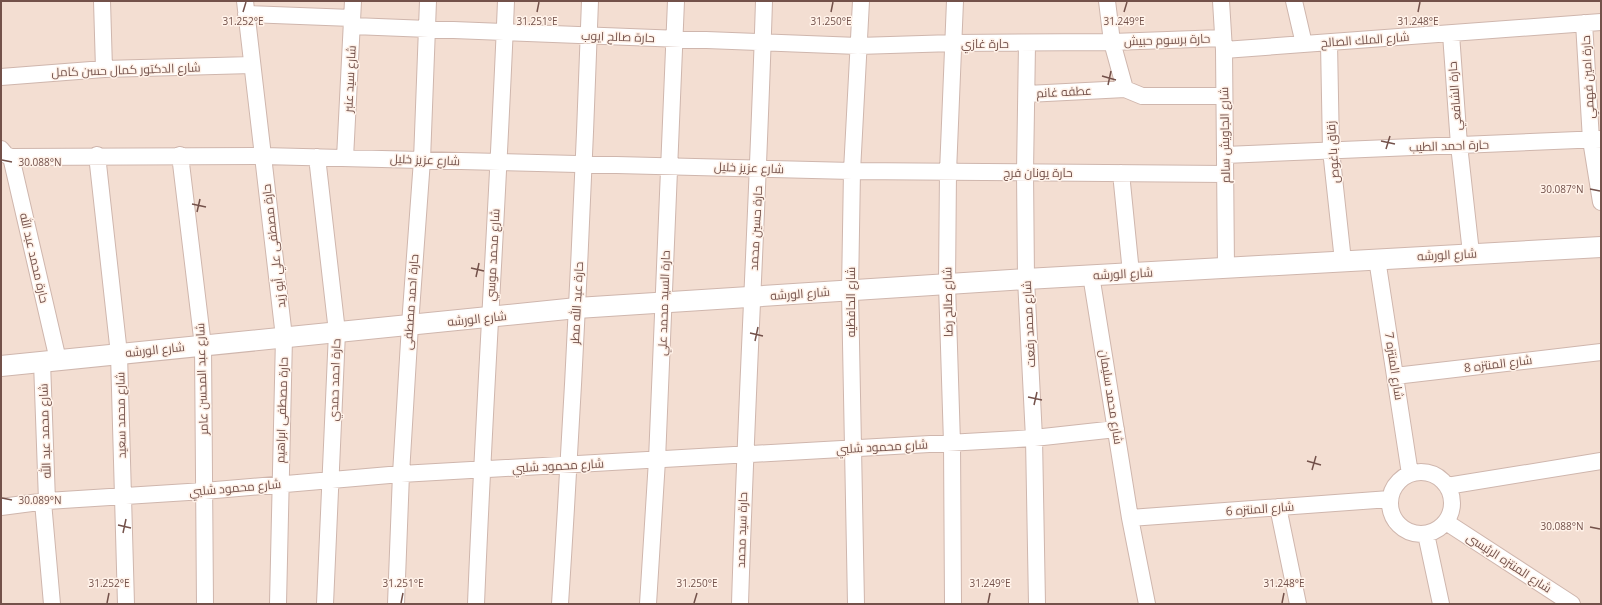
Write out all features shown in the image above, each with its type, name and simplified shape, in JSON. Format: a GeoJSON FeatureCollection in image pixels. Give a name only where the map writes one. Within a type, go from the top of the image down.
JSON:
{"type":"FeatureCollection","features":[{"type":"Feature","properties":{"kind":"street"},"geometry":{"type":"LineString","coordinates":[[102,1],[104,69]]}},
{"type":"Feature","properties":{"kind":"street","name":"شارع سيد عنبر"},"geometry":{"type":"LineString","coordinates":[[345,158],[353,1]]}},
{"type":"Feature","properties":{"kind":"street","name":"حارة احمد مصطفى"},"geometry":{"type":"LineString","coordinates":[[396,604],[401,474],[422,160],[428,1]]}},
{"type":"Feature","properties":{"kind":"street","name":"شارع محمد موسي"},"geometry":{"type":"LineString","coordinates":[[476,604],[481,470],[499,162],[506,1]]}},
{"type":"Feature","properties":{"kind":"street","name":"حارة عبد الله مطر"},"geometry":{"type":"LineString","coordinates":[[560,604],[577,308],[590,1]]}},
{"type":"Feature","properties":{"kind":"street","name":"حارة السيد محمد علي"},"geometry":{"type":"LineString","coordinates":[[648,604],[657,460],[676,1]]}},
{"type":"Feature","properties":{"kind":"street","name":"حارة حسين محمد"},"geometry":{"type":"LineString","coordinates":[[744,455],[759,168],[764,1]]}},
{"type":"Feature","properties":{"kind":"street","name":"شارع الحافظيه"},"geometry":{"type":"LineString","coordinates":[[856,604],[850,291],[852,171],[861,1]]}},
{"type":"Feature","properties":{"kind":"street","name":"شارع صالح رضا"},"geometry":{"type":"LineString","coordinates":[[953,604],[952,443],[948,284],[948,172],[955,1]]}},
{"type":"Feature","properties":{"kind":"street"},"geometry":{"type":"LineString","coordinates":[[1107,1],[1112,42],[1125,89],[1142,96],[1224,96]]}},
{"type":"Feature","properties":{"kind":"street","name":"شارع الجاويش سالم"},"geometry":{"type":"LineString","coordinates":[[1221,1],[1224,96],[1226,268]]}},
{"type":"Feature","properties":{"kind":"street"},"geometry":{"type":"LineString","coordinates":[[1294,1],[1304,44]]}},
{"type":"Feature","properties":{"kind":"street","name":"حارة صالح ايوب"},"geometry":{"type":"LineString","coordinates":[[245,8],[352,22],[427,29],[858,46]]}},
{"type":"Feature","properties":{"kind":"street","name":"حارة مصطفى علي أبو زيد"},"geometry":{"type":"LineString","coordinates":[[245,8],[284,337]]}},
{"type":"Feature","properties":{"kind":"street","name":"شارع الملك الصالح"},"geometry":{"type":"LineString","coordinates":[[1223,44],[1329,43],[1601,22]]}},
{"type":"Feature","properties":{"kind":"street","name":"حارة امين فهمي"},"geometry":{"type":"LineString","coordinates":[[1584,23],[1601,202]]}},
{"type":"Feature","properties":{"kind":"street","name":"حارة الشافعي"},"geometry":{"type":"LineString","coordinates":[[1450,34],[1470,253]]}},
{"type":"Feature","properties":{"kind":"street","name":"حارة غازي"},"geometry":{"type":"LineString","coordinates":[[858,46],[954,43],[1027,44],[1112,42]]}},
{"type":"Feature","properties":{"kind":"street","name":"حارة برسوم حبيش"},"geometry":{"type":"LineString","coordinates":[[1112,42],[1223,44]]}},
{"type":"Feature","properties":{"kind":"street","name":"زقاق باغوص"},"geometry":{"type":"LineString","coordinates":[[1329,43],[1331,150],[1343,261]]}},
{"type":"Feature","properties":{"kind":"street","name":"شارع محمد رفعت"},"geometry":{"type":"LineString","coordinates":[[1027,44],[1025,172],[1026,279],[1034,438],[1037,604]]}},
{"type":"Feature","properties":{"kind":"street","name":"شارع الدكتور كمال حسن كامل"},"geometry":{"type":"LineString","coordinates":[[1,77],[104,69],[252,65]]}},
{"type":"Feature","properties":{"kind":"street","name":"عطفه غانم"},"geometry":{"type":"LineString","coordinates":[[1027,94],[1125,89]]}},
{"type":"Feature","properties":{"kind":"street","name":"حارة احمد الطيب"},"geometry":{"type":"LineString","coordinates":[[1225,155],[1596,139]]}},
{"type":"Feature","properties":{"kind":"street","name":"شارع عزيز خليل"},"geometry":{"type":"LineString","coordinates":[[6,153],[317,157],[852,171]]}},
{"type":"Feature","properties":{"kind":"street","name":"حارة محمد عبد الله"},"geometry":{"type":"LineString","coordinates":[[6,153],[50,361]]}},
{"type":"Feature","properties":{"kind":"street","name":"شارع محمد سعيد"},"geometry":{"type":"LineString","coordinates":[[97,155],[120,354],[126,604]]}},
{"type":"Feature","properties":{"kind":"street","name":"شارع عبد المحسن عامر"},"geometry":{"type":"LineString","coordinates":[[180,155],[203,346],[205,604]]}},
{"type":"Feature","properties":{"kind":"street","name":"حارة احمد حمدي"},"geometry":{"type":"LineString","coordinates":[[317,157],[337,332],[326,604]]}},
{"type":"Feature","properties":{"kind":"street","name":"حارة يونان فرج"},"geometry":{"type":"LineString","coordinates":[[852,171],[1225,174]]}},
{"type":"Feature","properties":{"kind":"street"},"geometry":{"type":"LineString","coordinates":[[1121,173],[1131,273]]}},
{"type":"Feature","properties":{"kind":"street","name":"شارع الورشه"},"geometry":{"type":"LineString","coordinates":[[1,366],[284,337],[490,318],[577,308],[664,301],[752,297],[1091,275],[1470,253],[1601,247]]}},
{"type":"Feature","properties":{"kind":"street","name":"شارع المنتزه 7"},"geometry":{"type":"LineString","coordinates":[[1377,259],[1410,474]]}},
{"type":"Feature","properties":{"kind":"street","name":"شارع محمد سليمان"},"geometry":{"type":"LineString","coordinates":[[1091,275],[1130,518],[1147,604]]}},
{"type":"Feature","properties":{"kind":"street","name":"حارة مصطفى ابراهيم"},"geometry":{"type":"LineString","coordinates":[[278,604],[284,337]]}},
{"type":"Feature","properties":{"kind":"street","name":"شارع المنتزه 8"},"geometry":{"type":"LineString","coordinates":[[1395,376],[1601,352]]}},
{"type":"Feature","properties":{"kind":"street","name":"شارع محمد عبد الله"},"geometry":{"type":"LineString","coordinates":[[50,361],[45,501],[52,604]]}},
{"type":"Feature","properties":{"kind":"street","name":"شارع محمود شلبي"},"geometry":{"type":"LineString","coordinates":[[1,507],[45,501],[204,491],[401,474],[1034,438],[1116,429]]}},
{"type":"Feature","properties":{"kind":"street","name":"حارة سيد محمد"},"geometry":{"type":"LineString","coordinates":[[740,604],[744,455]]}},
{"type":"Feature","properties":{"kind":"street"},"geometry":{"type":"LineString","coordinates":[[1447,486],[1601,461]]}},
{"type":"Feature","properties":{"kind":"street"},"geometry":{"type":"LineString","coordinates":[[1426,472],[1442,480],[1447,486],[1451,495],[1452,504],[1450,513],[1446,522],[1437,529],[1426,534],[1416,534],[1399,526],[1393,518],[1390,509],[1392,491],[1396,484],[1403,478],[1410,474],[1426,472]]}},
{"type":"Feature","properties":{"kind":"street","name":"شارع المنتزه 6"},"geometry":{"type":"LineString","coordinates":[[1130,518],[1390,499]]}},
{"type":"Feature","properties":{"kind":"street"},"geometry":{"type":"LineString","coordinates":[[1278,507],[1298,604]]}},
{"type":"Feature","properties":{"kind":"street","name":"شارع المنتزه الرئيسى"},"geometry":{"type":"LineString","coordinates":[[1446,522],[1572,604]]}},
{"type":"Feature","properties":{"kind":"street"},"geometry":{"type":"LineString","coordinates":[[1426,534],[1440,604]]}},
{"type":"Feature","properties":{"kind":"shaded area"},"geometry":{"type":"Polygon","coordinates":[[[1,1],[1601,1],[1601,604],[1,604],[1,1]]]}}]}
